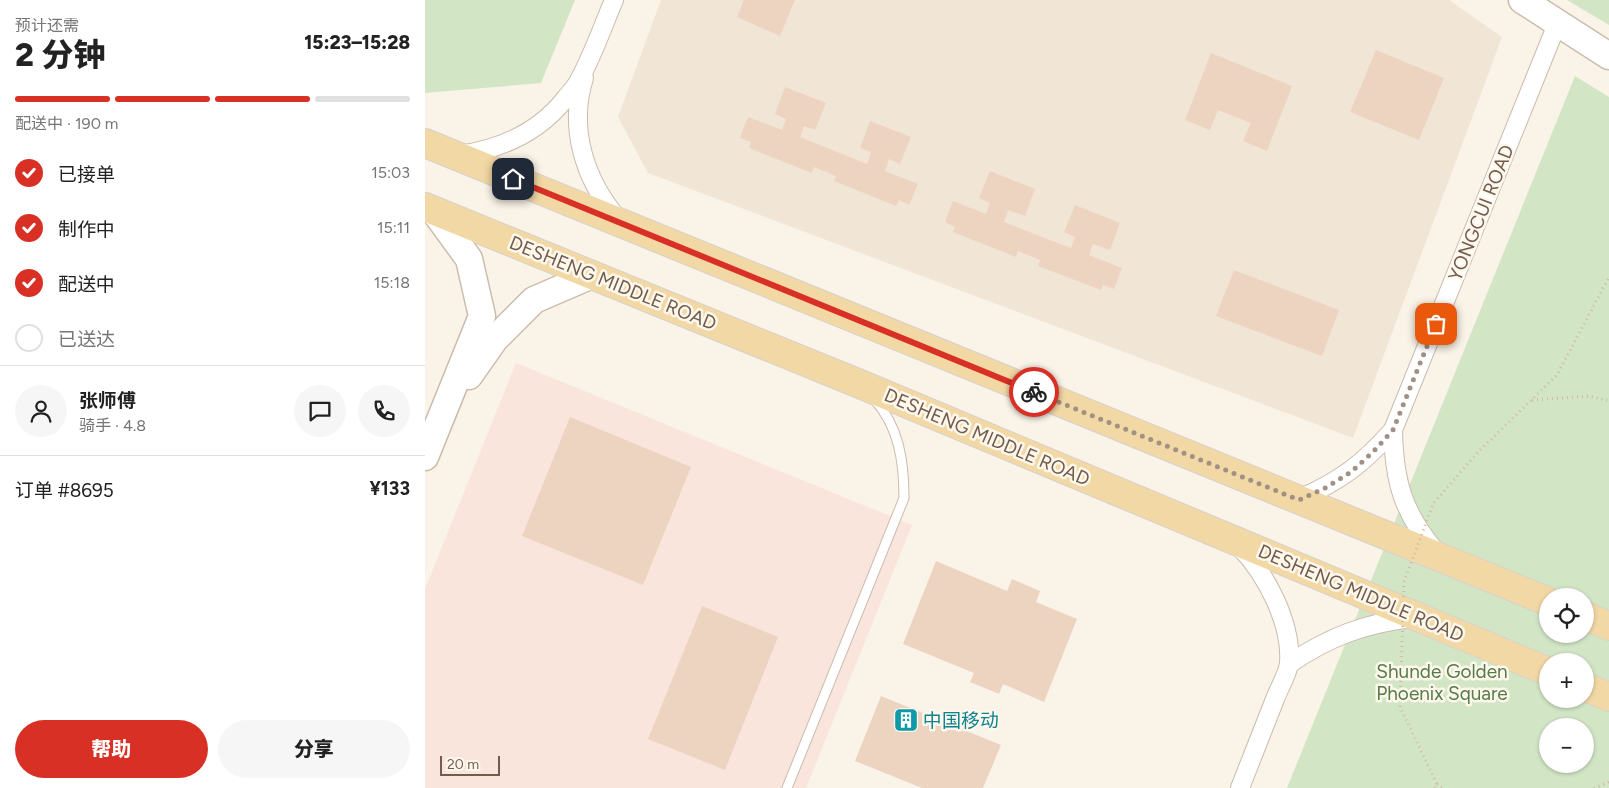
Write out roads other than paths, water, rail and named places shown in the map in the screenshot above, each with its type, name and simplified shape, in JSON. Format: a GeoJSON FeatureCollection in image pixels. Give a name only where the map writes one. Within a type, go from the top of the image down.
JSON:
{"type":"FeatureCollection","features":[{"type":"Feature","properties":{"kind":"main road"},"geometry":{"type":"LineString","coordinates":[[425,143],[1539,598]]}},
{"type":"Feature","properties":{"kind":"main road","name":"DESHENG MIDDLE ROAD"},"geometry":{"type":"LineString","coordinates":[[429,209],[860,384],[1539,668]]}},
{"type":"Feature","properties":{"kind":"main road"},"geometry":{"type":"LineString","coordinates":[[1594,620],[1609,626]]}},
{"type":"Feature","properties":{"kind":"main road"},"geometry":{"type":"LineString","coordinates":[[1594,691],[1609,697]]}},
{"type":"Feature","properties":{"kind":"street"},"geometry":{"type":"LineString","coordinates":[[457,156],[482,152],[506,144],[529,132],[555,112],[576,86],[614,0]]}},
{"type":"Feature","properties":{"kind":"street"},"geometry":{"type":"LineString","coordinates":[[1522,0],[1609,56]]}},
{"type":"Feature","properties":{"kind":"street","name":"YONGCUI ROAD"},"geometry":{"type":"LineString","coordinates":[[1299,500],[1325,488],[1351,472],[1393,430],[1557,24]]}},
{"type":"Feature","properties":{"kind":"street"},"geometry":{"type":"LineString","coordinates":[[590,57],[580,89],[577,123],[583,157],[591,181],[605,204],[621,223]]}},
{"type":"Feature","properties":{"kind":"street"},"geometry":{"type":"LineString","coordinates":[[425,457],[482,316],[469,259],[429,209]]}},
{"type":"Feature","properties":{"kind":"street"},"geometry":{"type":"LineString","coordinates":[[443,413],[495,339],[534,300],[591,275]]}},
{"type":"Feature","properties":{"kind":"street","name":"YONGCUI ROAD"},"geometry":{"type":"LineString","coordinates":[[1393,430],[1393,458],[1408,512],[1422,536],[1440,557]]}},
{"type":"Feature","properties":{"kind":"street"},"geometry":{"type":"LineString","coordinates":[[1233,540],[1263,576],[1274,596],[1282,618],[1289,664],[1240,788]]}},
{"type":"Feature","properties":{"kind":"street"},"geometry":{"type":"LineString","coordinates":[[1289,664],[1312,649],[1346,633],[1391,621],[1419,618]]}},
{"type":"Feature","properties":{"kind":"lane"},"geometry":{"type":"LineString","coordinates":[[787,788],[904,498],[903,464],[900,448],[891,424],[877,402],[860,384]]}},
{"type":"Feature","properties":{"kind":"place","name":"中国移动"},"geometry":{"type":"Point","coordinates":[906,720]}},
{"type":"Feature","properties":{"kind":"park label","name":"Shunde Golden Phoenix Square"},"geometry":{"type":"Point","coordinates":[1442,682]}}]}
